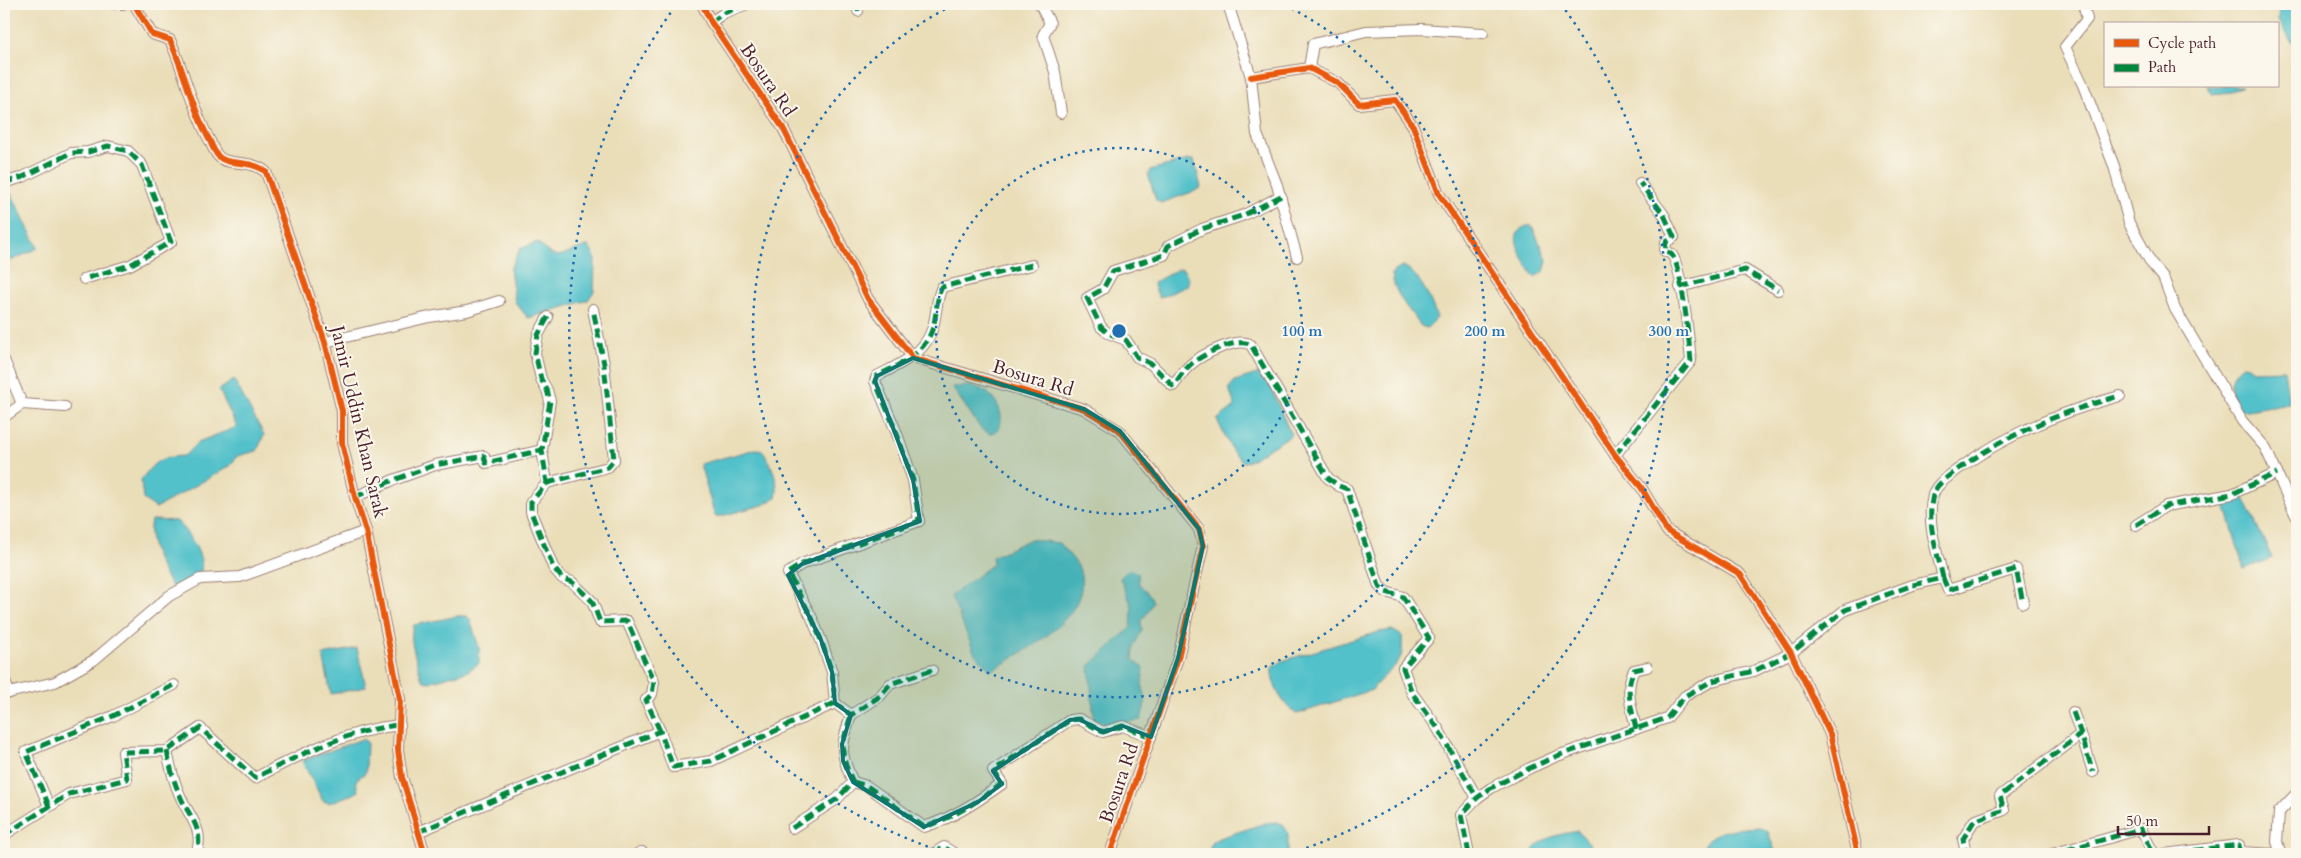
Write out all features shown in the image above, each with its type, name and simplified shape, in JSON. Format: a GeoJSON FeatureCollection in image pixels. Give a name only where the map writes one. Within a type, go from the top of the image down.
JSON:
{"type":"FeatureCollection","features":[{"type":"Feature","properties":{"kind":"street"},"geometry":{"type":"LineString","coordinates":[[114,4],[123,4]]}},
{"type":"Feature","properties":{"kind":"street","name":"Jamir Uddin Khan Sarak"},"geometry":{"type":"LineString","coordinates":[[134,4],[152,34],[170,40],[203,128],[218,156],[224,160],[246,162],[259,166],[266,172],[325,342],[342,411],[342,443],[355,497],[366,531],[400,699],[398,750],[402,777],[425,854]]}},
{"type":"Feature","properties":{"kind":"street","name":"Bosura Rd"},"geometry":{"type":"LineString","coordinates":[[702,4],[711,22],[783,128],[868,298],[913,358],[1084,409],[1120,430],[1199,529],[1203,546],[1178,658],[1110,854]]}},
{"type":"Feature","properties":{"kind":"street"},"geometry":{"type":"LineString","coordinates":[[711,22],[724,13],[747,4]]}},
{"type":"Feature","properties":{"kind":"street"},"geometry":{"type":"LineString","coordinates":[[1043,4],[1050,23],[1043,35],[1055,72],[1061,113]]}},
{"type":"Feature","properties":{"kind":"street"},"geometry":{"type":"LineString","coordinates":[[1228,4],[1251,77],[1257,134],[1281,196],[1297,257]]}},
{"type":"Feature","properties":{"kind":"street"},"geometry":{"type":"LineString","coordinates":[[2082,4],[2087,19],[2064,47],[2083,85],[2114,166],[2129,223],[2151,263],[2163,277],[2175,309],[2242,420],[2265,447],[2297,518]]}},
{"type":"Feature","properties":{"kind":"street"},"geometry":{"type":"LineString","coordinates":[[1309,68],[1313,44],[1366,31],[1421,29],[1483,33]]}},
{"type":"Feature","properties":{"kind":"street"},"geometry":{"type":"LineString","coordinates":[[1251,77],[1309,68],[1338,83],[1359,104],[1395,100],[1412,126],[1439,194],[1615,455],[1641,487],[1667,532],[1740,574],[1791,653],[1830,734],[1858,854]]}},
{"type":"Feature","properties":{"kind":"street"},"geometry":{"type":"LineString","coordinates":[[4,182],[23,177],[71,153],[88,152],[108,146],[128,151],[142,165],[171,242],[130,265],[84,279]]}},
{"type":"Feature","properties":{"kind":"street"},"geometry":{"type":"LineString","coordinates":[[1615,455],[1691,361],[1686,315],[1673,256],[1666,251],[1666,242],[1674,237],[1664,215],[1640,183]]}},
{"type":"Feature","properties":{"kind":"street"},"geometry":{"type":"LineString","coordinates":[[1281,196],[1244,215],[1202,229],[1168,246],[1164,255],[1113,271],[1103,289],[1087,298],[1101,327],[1108,333],[1126,340],[1137,357],[1151,364],[1172,386],[1192,363],[1210,352],[1242,342],[1251,345],[1328,478],[1339,486],[1347,488],[1379,586],[1386,592],[1403,597],[1429,638],[1403,668],[1412,693],[1437,727],[1477,798]]}},
{"type":"Feature","properties":{"kind":"street"},"geometry":{"type":"LineString","coordinates":[[851,715],[835,702],[832,672],[821,640],[812,618],[788,573],[809,561],[919,521],[913,480],[896,431],[874,381],[877,376],[913,358],[931,333],[942,287],[1032,264]]}},
{"type":"Feature","properties":{"kind":"street"},"geometry":{"type":"LineString","coordinates":[[1680,287],[1745,270],[1778,290]]}},
{"type":"Feature","properties":{"kind":"street"},"geometry":{"type":"LineString","coordinates":[[325,342],[429,317],[467,311],[499,301]]}},
{"type":"Feature","properties":{"kind":"street"},"geometry":{"type":"LineString","coordinates":[[593,309],[604,364],[614,460],[608,467],[547,483],[531,502],[531,512],[553,567],[562,578],[572,582],[592,601],[600,622],[626,621],[654,682],[652,694],[646,700],[673,767],[711,761],[835,702]]}},
{"type":"Feature","properties":{"kind":"street"},"geometry":{"type":"LineString","coordinates":[[547,483],[542,450],[550,402],[547,390],[541,380],[535,353],[538,335],[548,317]]}},
{"type":"Feature","properties":{"kind":"street"},"geometry":{"type":"LineString","coordinates":[[4,360],[22,404]]}},
{"type":"Feature","properties":{"kind":"street"},"geometry":{"type":"LineString","coordinates":[[2023,603],[2016,569],[1948,590],[1942,578],[1930,520],[1934,493],[1943,481],[1972,459],[2003,441],[2050,419],[2120,396]]}},
{"type":"Feature","properties":{"kind":"street"},"geometry":{"type":"LineString","coordinates":[[4,416],[22,404],[65,407]]}},
{"type":"Feature","properties":{"kind":"street"},"geometry":{"type":"LineString","coordinates":[[355,497],[434,465],[484,456],[486,463],[542,450]]}},
{"type":"Feature","properties":{"kind":"street"},"geometry":{"type":"LineString","coordinates":[[2136,525],[2166,506],[2232,494],[2277,473]]}},
{"type":"Feature","properties":{"kind":"street"},"geometry":{"type":"LineString","coordinates":[[4,678],[6,694],[55,682],[94,660],[168,596],[200,579],[240,577],[366,531]]}},
{"type":"Feature","properties":{"kind":"street"},"geometry":{"type":"LineString","coordinates":[[1469,854],[1461,815],[1477,798],[1491,788],[1557,756],[1667,718],[1685,696],[1712,681],[1754,671],[1791,653],[1845,610],[1913,585],[1942,578]]}},
{"type":"Feature","properties":{"kind":"street"},"geometry":{"type":"LineString","coordinates":[[1636,729],[1628,690],[1634,670],[1647,668]]}},
{"type":"Feature","properties":{"kind":"street"},"geometry":{"type":"LineString","coordinates":[[932,670],[890,684],[880,696],[851,715],[842,744],[843,761],[853,782],[866,786],[924,827],[978,802],[1002,784],[993,771],[1070,720],[1079,719],[1103,732],[1123,726],[1151,736]]}},
{"type":"Feature","properties":{"kind":"street"},"geometry":{"type":"LineString","coordinates":[[49,806],[26,752],[36,746],[112,716],[174,685]]}},
{"type":"Feature","properties":{"kind":"street"},"geometry":{"type":"LineString","coordinates":[[2074,712],[2093,772]]}},
{"type":"Feature","properties":{"kind":"street"},"geometry":{"type":"LineString","coordinates":[[4,835],[69,794],[127,780],[123,752],[166,751],[200,728],[255,778],[292,759],[347,736],[377,727],[400,725]]}},
{"type":"Feature","properties":{"kind":"street"},"geometry":{"type":"LineString","coordinates":[[418,832],[660,731]]}},
{"type":"Feature","properties":{"kind":"street"},"geometry":{"type":"LineString","coordinates":[[1962,854],[1966,853],[1963,839],[1974,821],[2004,810],[2000,796],[2080,734]]}},
{"type":"Feature","properties":{"kind":"street"},"geometry":{"type":"LineString","coordinates":[[166,751],[179,794],[197,825],[200,838],[196,854]]}},
{"type":"Feature","properties":{"kind":"street"},"geometry":{"type":"LineString","coordinates":[[792,828],[837,800],[853,782]]}},
{"type":"Feature","properties":{"kind":"street"},"geometry":{"type":"LineString","coordinates":[[2281,854],[2277,842],[2279,812],[2297,793]]}},
{"type":"Feature","properties":{"kind":"street"},"geometry":{"type":"LineString","coordinates":[[2052,854],[2141,829],[2154,854]]}},
{"type":"Feature","properties":{"kind":"street"},"geometry":{"type":"LineString","coordinates":[[2164,854],[2239,846],[2240,852],[2275,854]]}},
{"type":"Feature","properties":{"kind":"street"},"geometry":{"type":"LineString","coordinates":[[933,854],[944,847],[955,854]]}},
{"type":"Feature","properties":{"kind":"street"},"geometry":{"type":"LineString","coordinates":[[636,854],[642,852],[644,854]]}},
{"type":"Feature","properties":{"kind":"highlighted area"},"geometry":{"type":"Polygon","coordinates":[[[913,358],[1084,409],[1120,431],[1199,529],[1203,546],[1178,658],[1151,737],[1123,726],[1103,732],[1079,719],[1070,720],[993,771],[1002,784],[978,802],[924,827],[853,782],[843,761],[842,744],[851,715],[835,703],[832,672],[821,640],[788,575],[802,564],[920,521],[913,480],[875,381],[877,376],[913,358]]]}},
{"type":"Feature","properties":{"kind":"water"},"geometry":{"type":"Polygon","coordinates":[[[2280,4],[2297,4],[2297,42],[2292,42],[2278,21],[2280,4]]]}},
{"type":"Feature","properties":{"kind":"water"},"geometry":{"type":"Polygon","coordinates":[[[2208,88],[2238,88],[2231,92],[2211,94],[2208,88]]]}},
{"type":"Feature","properties":{"kind":"water"},"geometry":{"type":"Polygon","coordinates":[[[1194,160],[1201,187],[1161,203],[1156,200],[1148,174],[1150,170],[1194,160]]]}},
{"type":"Feature","properties":{"kind":"water"},"geometry":{"type":"Polygon","coordinates":[[[11,193],[38,248],[4,264],[4,196],[11,193]]]}},
{"type":"Feature","properties":{"kind":"water"},"geometry":{"type":"Polygon","coordinates":[[[1527,226],[1532,226],[1547,260],[1544,272],[1534,277],[1518,249],[1517,242],[1517,235],[1520,230],[1527,226]]]}},
{"type":"Feature","properties":{"kind":"water"},"geometry":{"type":"Polygon","coordinates":[[[538,242],[545,250],[556,256],[588,246],[595,257],[594,291],[588,300],[528,318],[515,302],[510,269],[520,249],[538,242]]]}},
{"type":"Feature","properties":{"kind":"water"},"geometry":{"type":"Polygon","coordinates":[[[1403,266],[1420,281],[1435,311],[1437,318],[1427,328],[1421,326],[1395,288],[1392,273],[1403,266]]]}},
{"type":"Feature","properties":{"kind":"water"},"geometry":{"type":"Polygon","coordinates":[[[1178,269],[1183,269],[1189,279],[1187,286],[1159,298],[1153,283],[1178,269]]]}},
{"type":"Feature","properties":{"kind":"water"},"geometry":{"type":"Polygon","coordinates":[[[2243,365],[2248,366],[2254,371],[2284,370],[2289,403],[2242,411],[2234,399],[2231,387],[2234,375],[2243,365]]]}},
{"type":"Feature","properties":{"kind":"water"},"geometry":{"type":"Polygon","coordinates":[[[1260,373],[1267,378],[1291,435],[1249,461],[1243,462],[1233,452],[1217,420],[1235,406],[1229,388],[1235,381],[1260,373]]]}},
{"type":"Feature","properties":{"kind":"water"},"geometry":{"type":"Polygon","coordinates":[[[234,380],[264,435],[257,451],[237,456],[230,466],[156,508],[143,499],[141,480],[158,461],[184,456],[198,442],[237,427],[219,390],[234,380]]]}},
{"type":"Feature","properties":{"kind":"water"},"geometry":{"type":"Polygon","coordinates":[[[971,386],[987,393],[998,406],[1001,423],[999,428],[990,434],[981,429],[952,387],[971,386]]]}},
{"type":"Feature","properties":{"kind":"water"},"geometry":{"type":"Polygon","coordinates":[[[756,449],[762,450],[776,479],[776,497],[763,505],[715,516],[700,464],[756,449]]]}},
{"type":"Feature","properties":{"kind":"water"},"geometry":{"type":"Polygon","coordinates":[[[2244,498],[2272,558],[2244,569],[2225,502],[2244,498]]]}},
{"type":"Feature","properties":{"kind":"water"},"geometry":{"type":"Polygon","coordinates":[[[151,520],[177,521],[199,553],[201,560],[200,575],[172,587],[152,546],[150,537],[151,520]]]}},
{"type":"Feature","properties":{"kind":"water"},"geometry":{"type":"Polygon","coordinates":[[[1031,539],[1059,543],[1079,568],[1081,588],[1076,604],[1066,618],[1052,631],[1037,643],[991,671],[975,654],[951,596],[993,564],[992,557],[1031,539]]]}},
{"type":"Feature","properties":{"kind":"water"},"geometry":{"type":"Polygon","coordinates":[[[1129,569],[1138,573],[1139,584],[1150,595],[1153,602],[1141,621],[1142,630],[1134,646],[1133,660],[1144,668],[1142,684],[1146,699],[1141,720],[1107,725],[1094,719],[1089,666],[1131,627],[1132,606],[1120,578],[1129,569]]]}},
{"type":"Feature","properties":{"kind":"water"},"geometry":{"type":"Polygon","coordinates":[[[458,616],[467,616],[470,619],[479,648],[479,663],[468,671],[429,682],[424,681],[421,677],[412,644],[414,625],[458,616]]]}},
{"type":"Feature","properties":{"kind":"water"},"geometry":{"type":"Polygon","coordinates":[[[1392,630],[1402,636],[1401,656],[1399,661],[1372,690],[1297,714],[1287,706],[1279,694],[1273,680],[1272,668],[1282,661],[1379,632],[1392,630]]]}},
{"type":"Feature","properties":{"kind":"water"},"geometry":{"type":"Polygon","coordinates":[[[357,648],[366,687],[331,694],[323,655],[357,648]]]}},
{"type":"Feature","properties":{"kind":"water"},"geometry":{"type":"Polygon","coordinates":[[[362,739],[367,742],[366,772],[356,780],[358,792],[329,803],[323,801],[302,761],[362,739]]]}},
{"type":"Feature","properties":{"kind":"water"},"geometry":{"type":"Polygon","coordinates":[[[1276,822],[1282,824],[1288,832],[1288,854],[1208,854],[1212,842],[1219,838],[1266,823],[1276,822]]]}},
{"type":"Feature","properties":{"kind":"water"},"geometry":{"type":"Polygon","coordinates":[[[1760,827],[1768,832],[1776,854],[1702,854],[1704,845],[1716,834],[1733,829],[1760,827]]]}},
{"type":"Feature","properties":{"kind":"water"},"geometry":{"type":"Polygon","coordinates":[[[1578,831],[1589,843],[1594,854],[1531,854],[1545,840],[1578,831]]]}},
{"type":"Feature","properties":{"kind":"marked path"},"geometry":{"type":"LineString","coordinates":[[711,22],[724,13],[747,4]]}},
{"type":"Feature","properties":{"kind":"marked path"},"geometry":{"type":"LineString","coordinates":[[857,4],[858,11]]}},
{"type":"Feature","properties":{"kind":"marked path"},"geometry":{"type":"LineString","coordinates":[[4,183],[23,177],[71,153],[88,152],[108,146],[128,151],[142,165],[171,242],[130,265],[84,279]]}},
{"type":"Feature","properties":{"kind":"marked path"},"geometry":{"type":"LineString","coordinates":[[1615,455],[1691,361],[1685,305],[1679,274],[1672,255],[1665,251],[1666,242],[1674,237],[1664,215],[1640,183]]}},
{"type":"Feature","properties":{"kind":"marked path"},"geometry":{"type":"LineString","coordinates":[[1281,196],[1244,215],[1202,229],[1168,246],[1164,255],[1113,271],[1103,289],[1087,298],[1101,327],[1108,333],[1126,340],[1137,357],[1151,364],[1173,386],[1190,365],[1202,356],[1229,345],[1238,343],[1251,345],[1328,478],[1347,489],[1379,586],[1386,592],[1403,597],[1429,638],[1403,668],[1412,693],[1437,727],[1477,798]]}},
{"type":"Feature","properties":{"kind":"marked path"},"geometry":{"type":"LineString","coordinates":[[932,670],[890,684],[880,696],[851,715],[835,703],[832,672],[821,640],[812,618],[788,573],[802,564],[919,521],[913,480],[896,431],[875,381],[877,376],[897,366],[922,348],[932,330],[942,287],[1032,265]]}},
{"type":"Feature","properties":{"kind":"marked path"},"geometry":{"type":"LineString","coordinates":[[1680,287],[1745,270],[1778,290]]}},
{"type":"Feature","properties":{"kind":"marked path"},"geometry":{"type":"LineString","coordinates":[[547,483],[608,467],[614,460],[604,364],[593,309]]}},
{"type":"Feature","properties":{"kind":"marked path"},"geometry":{"type":"LineString","coordinates":[[548,317],[538,335],[535,353],[541,379],[550,401],[542,450],[547,483],[531,502],[531,512],[553,567],[562,578],[572,582],[592,601],[600,622],[627,621],[654,682],[652,694],[646,700],[660,731]]}},
{"type":"Feature","properties":{"kind":"marked path"},"geometry":{"type":"LineString","coordinates":[[1943,578],[1933,536],[1931,516],[1933,495],[1940,484],[1975,457],[2015,435],[2077,409],[2120,396]]}},
{"type":"Feature","properties":{"kind":"marked path"},"geometry":{"type":"LineString","coordinates":[[355,497],[435,465],[484,456],[486,463],[542,450]]}},
{"type":"Feature","properties":{"kind":"marked path"},"geometry":{"type":"LineString","coordinates":[[2136,525],[2166,506],[2232,494],[2277,473]]}},
{"type":"Feature","properties":{"kind":"marked path"},"geometry":{"type":"LineString","coordinates":[[1469,854],[1461,815],[1477,798],[1491,788],[1557,756],[1667,718],[1685,696],[1712,681],[1754,671],[1791,653],[1845,610],[1913,585],[1943,578],[1948,590],[2016,569],[2023,603]]}},
{"type":"Feature","properties":{"kind":"marked path"},"geometry":{"type":"LineString","coordinates":[[1636,729],[1629,692],[1631,677],[1634,670],[1647,667]]}},
{"type":"Feature","properties":{"kind":"marked path"},"geometry":{"type":"LineString","coordinates":[[49,806],[26,752],[113,716],[174,685]]}},
{"type":"Feature","properties":{"kind":"marked path"},"geometry":{"type":"LineString","coordinates":[[418,832],[660,731],[673,767],[711,761],[835,703]]}},
{"type":"Feature","properties":{"kind":"marked path"},"geometry":{"type":"LineString","coordinates":[[2073,712],[2081,734]]}},
{"type":"Feature","properties":{"kind":"marked path"},"geometry":{"type":"LineString","coordinates":[[792,828],[837,799],[853,782],[845,763],[843,749],[851,715]]}},
{"type":"Feature","properties":{"kind":"marked path"},"geometry":{"type":"LineString","coordinates":[[853,782],[867,786],[924,827],[955,814],[1002,784],[993,771],[1070,720],[1079,719],[1103,732],[1123,726],[1151,737]]}},
{"type":"Feature","properties":{"kind":"marked path"},"geometry":{"type":"LineString","coordinates":[[4,835],[69,794],[127,779],[123,752],[167,751],[200,728],[255,778],[325,744],[362,732],[400,725]]}},
{"type":"Feature","properties":{"kind":"marked path"},"geometry":{"type":"LineString","coordinates":[[1962,854],[1966,853],[1963,839],[1974,821],[2004,810],[2000,796],[2081,734],[2093,772]]}},
{"type":"Feature","properties":{"kind":"marked path"},"geometry":{"type":"LineString","coordinates":[[167,751],[177,788],[194,822],[199,837],[196,854]]}},
{"type":"Feature","properties":{"kind":"marked path"},"geometry":{"type":"LineString","coordinates":[[2052,854],[2141,829],[2154,854]]}},
{"type":"Feature","properties":{"kind":"marked path"},"geometry":{"type":"LineString","coordinates":[[2164,854],[2239,845],[2240,852],[2275,854]]}},
{"type":"Feature","properties":{"kind":"marked path"},"geometry":{"type":"LineString","coordinates":[[933,854],[944,847],[955,854]]}},
{"type":"Feature","properties":{"kind":"marked path"},"geometry":{"type":"LineString","coordinates":[[637,854],[642,852],[644,854]]}},
{"type":"Feature","properties":{"kind":"cycle path"},"geometry":{"type":"LineString","coordinates":[[134,4],[152,34],[170,40],[198,116],[218,155],[223,160],[254,165],[266,172],[325,342],[342,411],[342,443],[355,497],[366,531],[400,699],[398,750],[402,777],[425,854]]}},
{"type":"Feature","properties":{"kind":"cycle path"},"geometry":{"type":"LineString","coordinates":[[702,4],[711,22],[783,128],[868,299],[913,358],[1084,409],[1120,431],[1199,529],[1203,546],[1178,658],[1110,854]]}},
{"type":"Feature","properties":{"kind":"cycle path"},"geometry":{"type":"LineString","coordinates":[[1251,77],[1309,68],[1338,83],[1359,104],[1395,100],[1413,126],[1439,194],[1615,455],[1641,487],[1667,531],[1740,574],[1791,653],[1830,734],[1858,854]]}}]}
